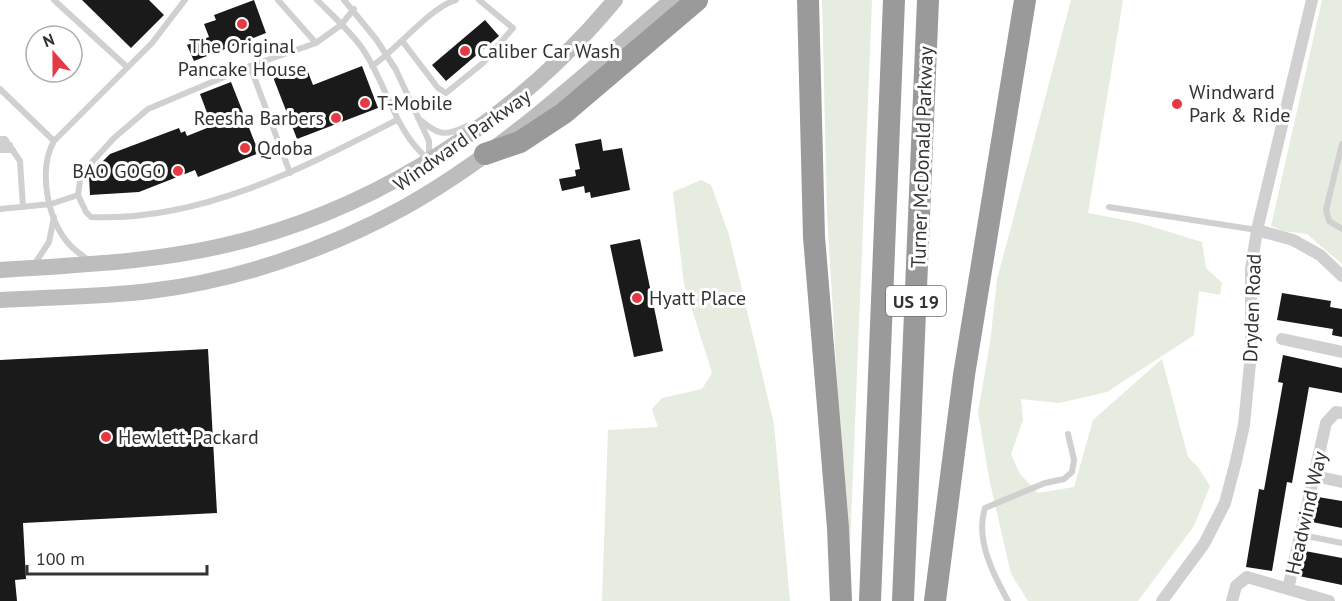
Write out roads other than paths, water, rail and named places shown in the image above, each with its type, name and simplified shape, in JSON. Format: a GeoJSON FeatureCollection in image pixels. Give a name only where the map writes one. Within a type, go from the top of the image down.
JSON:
{"type":"FeatureCollection","features":[{"type":"Feature","properties":{"kind":"highway"},"geometry":{"type":"LineString","coordinates":[[485,154],[520,142],[564,113],[697,0]]}},
{"type":"Feature","properties":{"kind":"highway","name":"Turner McDonald Parkway"},"geometry":{"type":"LineString","coordinates":[[870,601],[894,0]]}},
{"type":"Feature","properties":{"kind":"highway","name":"Turner McDonald Parkway"},"geometry":{"type":"LineString","coordinates":[[903,601],[928,0]]}},
{"type":"Feature","properties":{"kind":"highway"},"geometry":{"type":"LineString","coordinates":[[935,601],[964,375],[1025,0]]}},
{"type":"Feature","properties":{"kind":"highway"},"geometry":{"type":"LineString","coordinates":[[805,3],[814,237],[838,528],[841,601]]}},
{"type":"Feature","properties":{"kind":"main road","name":"Windward Parkway"},"geometry":{"type":"LineString","coordinates":[[0,270],[160,257],[198,251],[282,229],[336,209],[429,159],[477,129],[536,82],[615,0]]}},
{"type":"Feature","properties":{"kind":"main road","name":"Windward Parkway"},"geometry":{"type":"LineString","coordinates":[[0,300],[150,291],[232,275],[314,248],[359,229],[402,208],[444,183],[485,154],[536,115],[672,0]]}},
{"type":"Feature","properties":{"kind":"main road"},"geometry":{"type":"LineString","coordinates":[[429,159],[444,183]]}},
{"type":"Feature","properties":{"kind":"street","name":"Dryden Road"},"geometry":{"type":"LineString","coordinates":[[1162,601],[1204,544],[1225,503],[1236,461],[1244,425],[1251,353],[1251,269],[1257,230],[1312,0]]}},
{"type":"Feature","properties":{"kind":"street"},"geometry":{"type":"LineString","coordinates":[[1257,230],[1293,240],[1320,255],[1342,276]]}},
{"type":"Feature","properties":{"kind":"street"},"geometry":{"type":"LineString","coordinates":[[1282,339],[1342,352]]}},
{"type":"Feature","properties":{"kind":"street","name":"Headwind Way"},"geometry":{"type":"LineString","coordinates":[[1288,589],[1326,423],[1336,412],[1342,413]]}},
{"type":"Feature","properties":{"kind":"street"},"geometry":{"type":"LineString","coordinates":[[1315,476],[1342,482]]}},
{"type":"Feature","properties":{"kind":"street"},"geometry":{"type":"LineString","coordinates":[[1232,601],[1236,586],[1247,577],[1329,601]]}},
{"type":"Feature","properties":{"kind":"lane"},"geometry":{"type":"LineString","coordinates":[[54,0],[128,67]]}},
{"type":"Feature","properties":{"kind":"lane"},"geometry":{"type":"LineString","coordinates":[[92,263],[66,241],[54,216],[46,159],[54,141],[152,43],[185,0]]}},
{"type":"Feature","properties":{"kind":"lane"},"geometry":{"type":"LineString","coordinates":[[278,0],[316,43]]}},
{"type":"Feature","properties":{"kind":"lane"},"geometry":{"type":"LineString","coordinates":[[317,0],[361,46],[397,120],[416,149],[429,159]]}},
{"type":"Feature","properties":{"kind":"lane"},"geometry":{"type":"LineString","coordinates":[[344,0],[354,9],[387,56],[429,141],[429,159]]}},
{"type":"Feature","properties":{"kind":"lane"},"geometry":{"type":"LineString","coordinates":[[372,66],[387,56],[435,11],[456,0]]}},
{"type":"Feature","properties":{"kind":"lane"},"geometry":{"type":"LineString","coordinates":[[403,42],[438,88],[446,93],[483,63],[513,28],[479,0]]}},
{"type":"Feature","properties":{"kind":"lane"},"geometry":{"type":"LineString","coordinates":[[354,9],[341,25],[316,43],[250,66],[148,109],[114,138],[81,174],[78,195],[86,212],[92,217],[165,210],[217,198],[290,173],[397,120]]}},
{"type":"Feature","properties":{"kind":"lane"},"geometry":{"type":"LineString","coordinates":[[250,66],[290,173]]}},
{"type":"Feature","properties":{"kind":"lane"},"geometry":{"type":"LineString","coordinates":[[417,116],[440,133],[453,133],[481,119],[536,82]]}},
{"type":"Feature","properties":{"kind":"lane"},"geometry":{"type":"LineString","coordinates":[[0,88],[54,141]]}},
{"type":"Feature","properties":{"kind":"lane"},"geometry":{"type":"LineString","coordinates":[[0,145],[5,140]]}},
{"type":"Feature","properties":{"kind":"lane"},"geometry":{"type":"LineString","coordinates":[[0,150],[5,140]]}},
{"type":"Feature","properties":{"kind":"lane"},"geometry":{"type":"LineString","coordinates":[[5,140],[20,160],[23,207]]}},
{"type":"Feature","properties":{"kind":"lane"},"geometry":{"type":"LineString","coordinates":[[1342,144],[1326,210],[1329,221],[1342,229]]}},
{"type":"Feature","properties":{"kind":"lane"},"geometry":{"type":"LineString","coordinates":[[0,209],[51,204],[78,195]]}},
{"type":"Feature","properties":{"kind":"lane"},"geometry":{"type":"LineString","coordinates":[[1108,207],[1257,230]]}},
{"type":"Feature","properties":{"kind":"lane"},"geometry":{"type":"LineString","coordinates":[[33,268],[49,242],[54,216]]}},
{"type":"Feature","properties":{"kind":"lane"},"geometry":{"type":"LineString","coordinates":[[1008,601],[987,552],[980,524],[985,508],[1045,483],[1064,478],[1072,472],[1074,460],[1068,435]]}},
{"type":"Feature","properties":{"kind":"lane"},"geometry":{"type":"LineString","coordinates":[[1302,535],[1342,543]]}},
{"type":"Feature","properties":{"kind":"place","name":"The Original Pancake House"},"geometry":{"type":"Point","coordinates":[242,24]}},
{"type":"Feature","properties":{"kind":"place","name":"Caliber Car Wash"},"geometry":{"type":"Point","coordinates":[465,51]}},
{"type":"Feature","properties":{"kind":"place","name":"T-Mobile"},"geometry":{"type":"Point","coordinates":[365,103]}},
{"type":"Feature","properties":{"kind":"place","name":"Windward Park & Ride"},"geometry":{"type":"Point","coordinates":[1177,104]}},
{"type":"Feature","properties":{"kind":"place","name":"Reesha Barbers"},"geometry":{"type":"Point","coordinates":[336,118]}},
{"type":"Feature","properties":{"kind":"place","name":"Qdoba"},"geometry":{"type":"Point","coordinates":[245,148]}},
{"type":"Feature","properties":{"kind":"place","name":"BAO GOGO"},"geometry":{"type":"Point","coordinates":[178,171]}},
{"type":"Feature","properties":{"kind":"place","name":"Hyatt Place"},"geometry":{"type":"Point","coordinates":[637,298]}},
{"type":"Feature","properties":{"kind":"place","name":"Hewlett-Packard"},"geometry":{"type":"Point","coordinates":[106,437]}}]}
